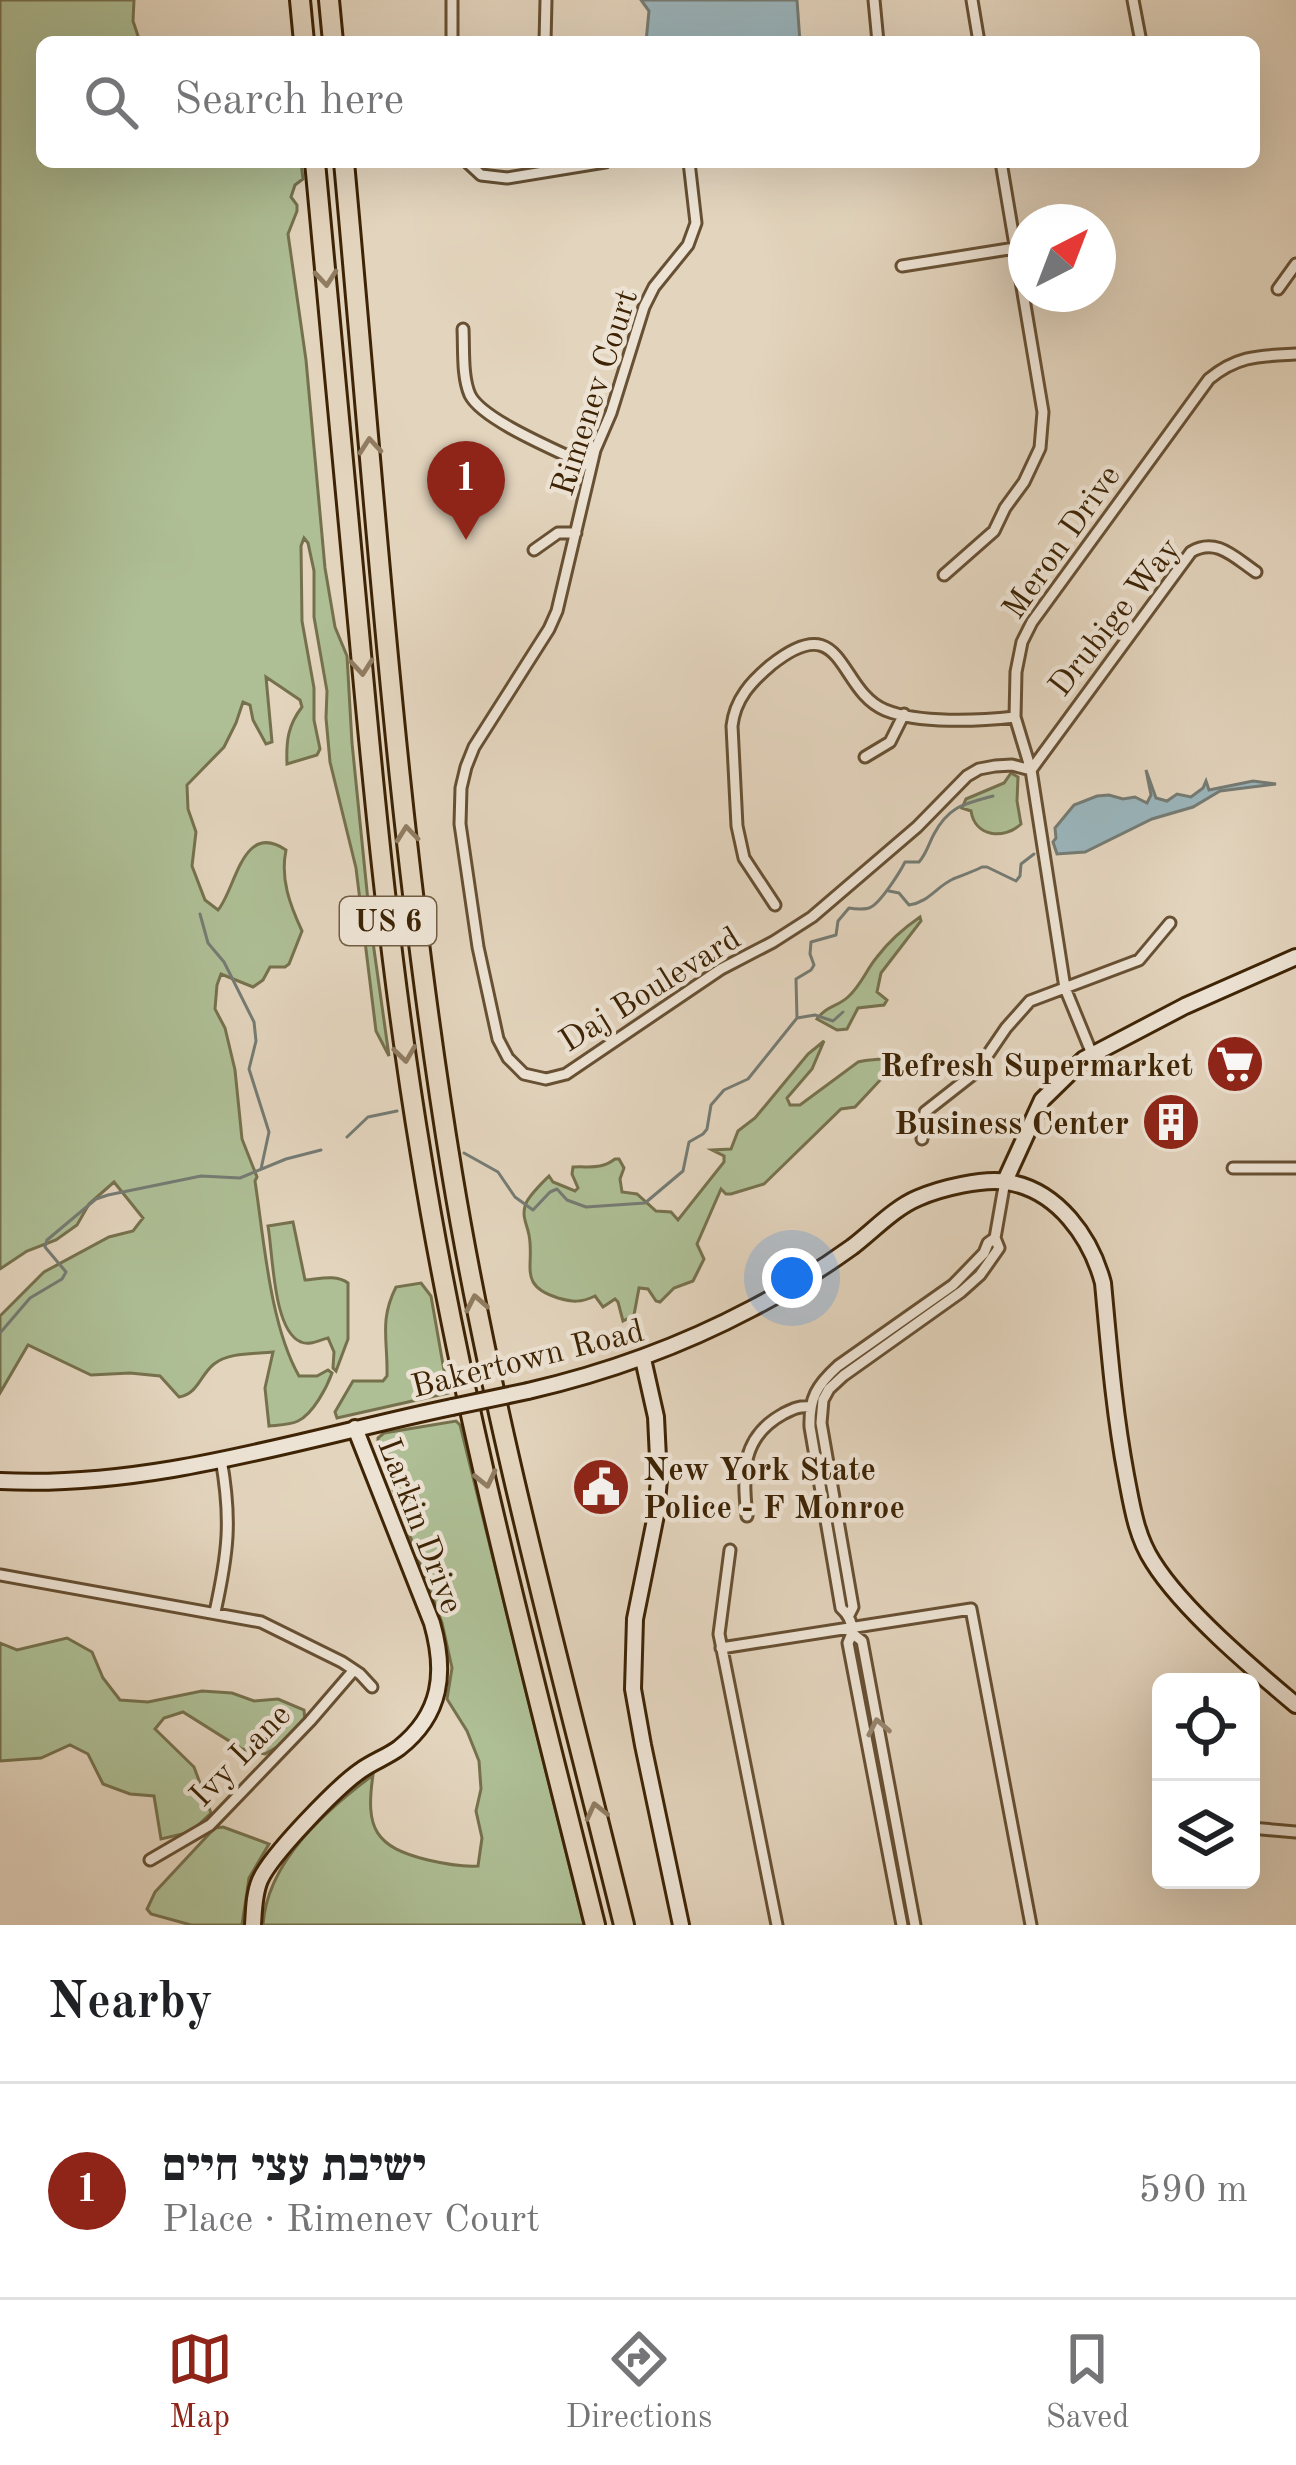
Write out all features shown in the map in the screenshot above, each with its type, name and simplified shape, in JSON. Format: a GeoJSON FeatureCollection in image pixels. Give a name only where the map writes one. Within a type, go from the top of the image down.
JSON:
{"type":"FeatureCollection","features":[{"type":"Feature","properties":{"kind":"highway"},"geometry":{"type":"LineString","coordinates":[[300,0],[303,36]]}},
{"type":"Feature","properties":{"kind":"highway"},"geometry":{"type":"LineString","coordinates":[[329,0],[332,36]]}},
{"type":"Feature","properties":{"kind":"highway","name":"US 6"},"geometry":{"type":"LineString","coordinates":[[316,168],[381,859],[421,1155],[468,1402],[595,1925]]}},
{"type":"Feature","properties":{"kind":"highway","name":"US 6"},"geometry":{"type":"LineString","coordinates":[[345,168],[406,835],[437,1080],[493,1385],[624,1925]]}},
{"type":"Feature","properties":{"kind":"main road"},"geometry":{"type":"LineString","coordinates":[[1296,957],[1092,1054],[1042,1100],[1005,1181],[1041,1196],[1072,1219],[1098,1264],[1125,1471],[1134,1520],[1152,1561],[1197,1613],[1296,1705]]}},
{"type":"Feature","properties":{"kind":"main road","name":"Bakertown Road"},"geometry":{"type":"LineString","coordinates":[[0,1481],[108,1479],[221,1460],[528,1391],[643,1359],[715,1328],[792,1286],[914,1200],[950,1187],[1005,1181]]}},
{"type":"Feature","properties":{"kind":"main road"},"geometry":{"type":"LineString","coordinates":[[643,1359],[656,1418],[659,1479],[635,1619],[632,1672],[639,1726],[682,1925]]}},
{"type":"Feature","properties":{"kind":"main road","name":"Larkin Drive"},"geometry":{"type":"LineString","coordinates":[[253,1925],[259,1881],[271,1861],[345,1782],[400,1747],[419,1728],[439,1688],[440,1650],[432,1623],[356,1428]]}},
{"type":"Feature","properties":{"kind":"street"},"geometry":{"type":"LineString","coordinates":[[452,0],[452,36]]}},
{"type":"Feature","properties":{"kind":"street"},"geometry":{"type":"LineString","coordinates":[[544,36],[546,0]]}},
{"type":"Feature","properties":{"kind":"street"},"geometry":{"type":"LineString","coordinates":[[874,0],[877,36]]}},
{"type":"Feature","properties":{"kind":"street"},"geometry":{"type":"LineString","coordinates":[[972,0],[978,36]]}},
{"type":"Feature","properties":{"kind":"street"},"geometry":{"type":"LineString","coordinates":[[1133,0],[1140,36]]}},
{"type":"Feature","properties":{"kind":"street"},"geometry":{"type":"LineString","coordinates":[[473,168],[494,178],[551,168]]}},
{"type":"Feature","properties":{"kind":"street","name":"Rimenev Court"},"geometry":{"type":"LineString","coordinates":[[534,550],[558,533],[576,533],[595,450],[644,307],[694,232],[689,168]]}},
{"type":"Feature","properties":{"kind":"street"},"geometry":{"type":"LineString","coordinates":[[1001,168],[1008,208]]}},
{"type":"Feature","properties":{"kind":"street"},"geometry":{"type":"LineString","coordinates":[[902,266],[1008,249]]}},
{"type":"Feature","properties":{"kind":"street"},"geometry":{"type":"LineString","coordinates":[[1278,289],[1296,264]]}},
{"type":"Feature","properties":{"kind":"street"},"geometry":{"type":"LineString","coordinates":[[944,575],[994,531],[1040,448],[1043,412],[1026,312]]}},
{"type":"Feature","properties":{"kind":"street"},"geometry":{"type":"LineString","coordinates":[[463,329],[469,392],[478,406],[591,467]]}},
{"type":"Feature","properties":{"kind":"street","name":"Meron Drive"},"geometry":{"type":"LineString","coordinates":[[1092,1054],[1065,988],[1031,770],[1015,717],[1022,642],[1209,379],[1253,356],[1296,354]]}},
{"type":"Feature","properties":{"kind":"street","name":"Daj Boulevard"},"geometry":{"type":"LineString","coordinates":[[576,533],[549,629],[474,747],[461,788],[462,841],[488,1000],[498,1039],[524,1074],[546,1079],[566,1074],[721,969],[812,917],[979,769],[1012,765],[1031,770]]}},
{"type":"Feature","properties":{"kind":"street","name":"Drubige Way"},"geometry":{"type":"LineString","coordinates":[[1031,770],[1191,552],[1203,544],[1217,546],[1256,572]]}},
{"type":"Feature","properties":{"kind":"street"},"geometry":{"type":"LineString","coordinates":[[775,905],[744,858],[737,826],[732,726],[743,692],[785,655],[815,645],[832,651],[868,701],[892,713],[968,722],[1015,717]]}},
{"type":"Feature","properties":{"kind":"street"},"geometry":{"type":"LineString","coordinates":[[865,757],[890,742],[904,714]]}},
{"type":"Feature","properties":{"kind":"street"},"geometry":{"type":"LineString","coordinates":[[922,1139],[925,1112],[976,1072],[1030,1001],[1139,961],[1170,922]]}},
{"type":"Feature","properties":{"kind":"street"},"geometry":{"type":"LineString","coordinates":[[1233,1168],[1296,1168]]}},
{"type":"Feature","properties":{"kind":"street"},"geometry":{"type":"LineString","coordinates":[[902,1925],[848,1643],[852,1631],[849,1615],[842,1608],[810,1427],[823,1379],[953,1285],[984,1253],[995,1238],[1005,1181]]}},
{"type":"Feature","properties":{"kind":"street"},"geometry":{"type":"LineString","coordinates":[[747,1516],[746,1454],[755,1436],[798,1406],[815,1408]]}},
{"type":"Feature","properties":{"kind":"street"},"geometry":{"type":"LineString","coordinates":[[215,1612],[229,1543],[221,1460]]}},
{"type":"Feature","properties":{"kind":"street"},"geometry":{"type":"LineString","coordinates":[[730,1550],[718,1634],[777,1925]]}},
{"type":"Feature","properties":{"kind":"street"},"geometry":{"type":"LineString","coordinates":[[0,1575],[268,1624],[354,1670],[372,1688]]}},
{"type":"Feature","properties":{"kind":"street"},"geometry":{"type":"LineString","coordinates":[[722,1648],[971,1609],[1031,1925]]}},
{"type":"Feature","properties":{"kind":"street"},"geometry":{"type":"LineString","coordinates":[[852,1631],[862,1641],[915,1925]]}},
{"type":"Feature","properties":{"kind":"street","name":"Ivy Lane"},"geometry":{"type":"LineString","coordinates":[[150,1860],[210,1825],[354,1670]]}},
{"type":"Feature","properties":{"kind":"street"},"geometry":{"type":"LineString","coordinates":[[1260,1829],[1296,1832]]}},
{"type":"Feature","properties":{"kind":"green space"},"geometry":{"type":"Polygon","coordinates":[[[0,0],[134,0],[138,36],[36,36],[36,168],[302,168],[303,179],[291,197],[297,211],[288,234],[306,360],[325,568],[335,627],[347,656],[370,921],[389,1056],[376,1031],[356,868],[330,762],[327,691],[314,617],[314,571],[304,538],[302,621],[320,749],[317,755],[287,764],[289,734],[302,707],[300,700],[266,677],[272,742],[266,744],[250,705],[243,702],[224,747],[187,785],[196,832],[192,866],[205,900],[218,910],[250,850],[271,843],[286,850],[287,892],[302,931],[289,964],[270,967],[253,987],[221,974],[215,1009],[235,1070],[242,1139],[257,1177],[265,1255],[281,1332],[299,1376],[332,1373],[309,1413],[298,1421],[269,1426],[265,1388],[273,1352],[220,1360],[191,1392],[179,1397],[160,1376],[91,1375],[28,1345],[0,1393],[0,1316],[44,1272],[109,1237],[133,1231],[143,1218],[114,1182],[89,1204],[77,1225],[0,1269],[0,0]]]}},
{"type":"Feature","properties":{"kind":"green space"},"geometry":{"type":"Polygon","coordinates":[[[1011,773],[1018,777],[1021,824],[999,834],[984,831],[971,811],[962,808],[966,799],[1004,783],[1011,773]]]}},
{"type":"Feature","properties":{"kind":"green space"},"geometry":{"type":"Polygon","coordinates":[[[920,917],[881,973],[877,992],[887,1000],[884,1005],[858,1008],[847,1029],[837,1030],[817,1019],[848,997],[887,946],[920,917]]]}},
{"type":"Feature","properties":{"kind":"green space"},"geometry":{"type":"Polygon","coordinates":[[[824,1041],[812,1069],[787,1098],[790,1105],[800,1105],[858,1062],[897,1056],[903,1061],[855,1107],[841,1109],[764,1184],[731,1194],[721,1189],[697,1244],[704,1259],[693,1281],[674,1288],[660,1302],[648,1289],[639,1288],[634,1315],[623,1321],[615,1299],[603,1307],[595,1296],[568,1300],[537,1287],[530,1273],[524,1210],[549,1176],[575,1191],[573,1167],[600,1166],[619,1159],[624,1168],[622,1192],[637,1194],[656,1211],[671,1212],[678,1220],[724,1162],[724,1156],[712,1150],[731,1149],[738,1131],[824,1041]]]}},
{"type":"Feature","properties":{"kind":"green space"},"geometry":{"type":"Polygon","coordinates":[[[293,1222],[305,1280],[333,1278],[348,1283],[348,1339],[336,1371],[328,1338],[301,1342],[292,1335],[280,1308],[268,1226],[293,1222]]]}},
{"type":"Feature","properties":{"kind":"green space"},"geometry":{"type":"Polygon","coordinates":[[[421,1283],[431,1296],[448,1393],[337,1418],[335,1412],[353,1381],[383,1381],[387,1376],[386,1321],[391,1299],[396,1287],[421,1283]]]}},
{"type":"Feature","properties":{"kind":"green space"},"geometry":{"type":"Polygon","coordinates":[[[456,1421],[584,1925],[263,1925],[275,1880],[287,1859],[318,1822],[373,1775],[373,1822],[385,1842],[428,1860],[478,1866],[482,1838],[476,1811],[481,1789],[479,1761],[447,1699],[452,1668],[442,1623],[378,1449],[378,1438],[384,1433],[456,1421]]]}},
{"type":"Feature","properties":{"kind":"green space"},"geometry":{"type":"Polygon","coordinates":[[[67,1638],[92,1652],[120,1700],[148,1702],[202,1691],[232,1693],[254,1701],[278,1699],[304,1710],[305,1721],[265,1754],[242,1749],[183,1712],[164,1718],[155,1729],[194,1767],[211,1813],[191,1832],[161,1839],[154,1796],[103,1784],[88,1754],[70,1745],[41,1758],[0,1761],[0,1643],[17,1650],[67,1638]]]}},
{"type":"Feature","properties":{"kind":"green space"},"geometry":{"type":"Polygon","coordinates":[[[215,1828],[269,1844],[249,1878],[242,1925],[191,1925],[151,1914],[147,1909],[155,1892],[215,1828]]]}},
{"type":"Feature","properties":{"kind":"water"},"geometry":{"type":"Polygon","coordinates":[[[641,0],[797,0],[800,36],[647,36],[649,11],[641,0]]]}},
{"type":"Feature","properties":{"kind":"water"},"geometry":{"type":"Polygon","coordinates":[[[1146,770],[1156,798],[1167,801],[1177,794],[1191,797],[1206,781],[1209,790],[1253,781],[1276,784],[1220,791],[1085,852],[1057,854],[1055,828],[1074,805],[1109,795],[1147,803],[1151,795],[1146,770]]]}},
{"type":"Feature","properties":{"kind":"waterway"},"geometry":{"type":"LineString","coordinates":[[464,1153],[498,1172],[515,1197],[533,1210],[557,1189],[567,1200],[586,1207],[645,1203],[683,1171],[689,1142],[707,1129],[711,1105],[724,1090],[748,1079],[797,1018],[796,979],[814,965],[811,942],[836,935],[838,921],[849,908],[867,909],[875,904],[905,862],[919,862],[952,812],[993,796]]}},
{"type":"Feature","properties":{"kind":"waterway"},"geometry":{"type":"LineString","coordinates":[[889,891],[899,893],[909,905],[982,867],[1016,881],[1021,864],[1034,854]]}},
{"type":"Feature","properties":{"kind":"waterway"},"geometry":{"type":"LineString","coordinates":[[200,914],[208,943],[224,962],[254,1022],[256,1041],[249,1069],[269,1132],[261,1169]]}},
{"type":"Feature","properties":{"kind":"waterway"},"geometry":{"type":"LineString","coordinates":[[797,1018],[815,1015],[833,1021],[843,1012]]}},
{"type":"Feature","properties":{"kind":"waterway"},"geometry":{"type":"LineString","coordinates":[[347,1137],[368,1117],[397,1111]]}},
{"type":"Feature","properties":{"kind":"waterway"},"geometry":{"type":"LineString","coordinates":[[0,1333],[30,1298],[62,1279],[66,1272],[45,1247],[47,1240],[96,1199],[201,1176],[240,1178],[321,1150]]}},
{"type":"Feature","properties":{"kind":"place","name":"ישיבת עצי חיים"},"geometry":{"type":"Point","coordinates":[466,540]}},
{"type":"Feature","properties":{"kind":"place","name":"Refresh Supermarket"},"geometry":{"type":"Point","coordinates":[1235,1064]}},
{"type":"Feature","properties":{"kind":"place","name":"Business Center"},"geometry":{"type":"Point","coordinates":[1171,1122]}},
{"type":"Feature","properties":{"kind":"place","name":"New York State Police - F Monroe"},"geometry":{"type":"Point","coordinates":[601,1487]}}]}
